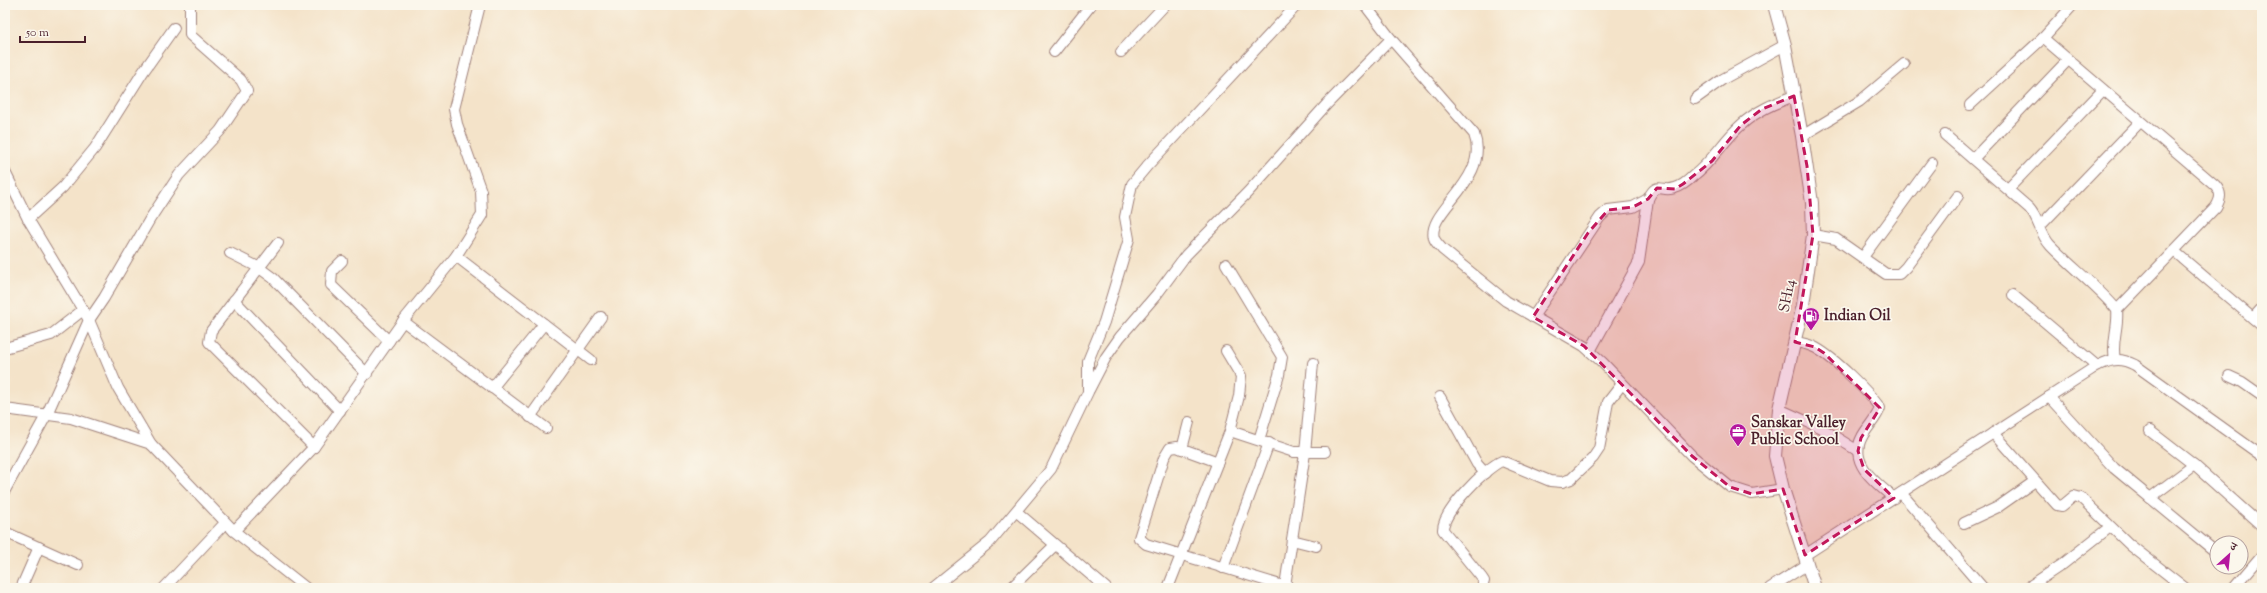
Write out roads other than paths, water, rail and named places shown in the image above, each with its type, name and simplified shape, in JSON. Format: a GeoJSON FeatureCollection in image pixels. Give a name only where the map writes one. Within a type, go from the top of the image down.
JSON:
{"type":"FeatureCollection","features":[{"type":"Feature","properties":{"kind":"main road","name":"SH14"},"geometry":{"type":"LineString","coordinates":[[1774,5],[1785,44],[1802,136],[1812,203],[1813,235],[1811,260],[1795,342],[1779,409],[1775,456],[1783,489],[1807,559],[1815,588]]}},
{"type":"Feature","properties":{"kind":"street"},"geometry":{"type":"LineString","coordinates":[[5,490],[48,414],[89,320],[104,298],[150,219],[179,175],[220,131],[247,91],[241,80],[190,35],[190,5]]}},
{"type":"Feature","properties":{"kind":"street"},"geometry":{"type":"LineString","coordinates":[[234,531],[314,447],[403,321],[456,256],[482,215],[481,191],[457,124],[454,109],[480,5]]}},
{"type":"Feature","properties":{"kind":"street"},"geometry":{"type":"LineString","coordinates":[[1054,52],[1091,5]]}},
{"type":"Feature","properties":{"kind":"street"},"geometry":{"type":"LineString","coordinates":[[1121,52],[1165,5]]}},
{"type":"Feature","properties":{"kind":"street"},"geometry":{"type":"LineString","coordinates":[[1088,392],[1088,361],[1104,322],[1129,239],[1125,217],[1132,184],[1157,154],[1297,5]]}},
{"type":"Feature","properties":{"kind":"street"},"geometry":{"type":"LineString","coordinates":[[1365,5],[1391,39],[1474,134],[1478,144],[1478,157],[1465,184],[1435,227],[1434,238],[1442,248],[1485,286],[1590,351],[1692,456],[1730,487],[1752,494],[1783,489]]}},
{"type":"Feature","properties":{"kind":"street"},"geometry":{"type":"LineString","coordinates":[[1970,105],[2043,38],[2073,5]]}},
{"type":"Feature","properties":{"kind":"street"},"geometry":{"type":"LineString","coordinates":[[28,219],[63,187],[95,148],[143,72],[174,28]]}},
{"type":"Feature","properties":{"kind":"street"},"geometry":{"type":"LineString","coordinates":[[2043,38],[2140,122],[2216,185],[2220,191],[2220,199],[2216,207],[2117,310]]}},
{"type":"Feature","properties":{"kind":"street"},"geometry":{"type":"LineString","coordinates":[[934,588],[990,542],[1017,512],[1028,495],[1051,469],[1106,357],[1120,337],[1157,294],[1186,255],[1248,192],[1327,104],[1391,39]]}},
{"type":"Feature","properties":{"kind":"street"},"geometry":{"type":"LineString","coordinates":[[1695,99],[1723,79],[1785,44]]}},
{"type":"Feature","properties":{"kind":"street"},"geometry":{"type":"LineString","coordinates":[[1973,159],[2068,60]]}},
{"type":"Feature","properties":{"kind":"street"},"geometry":{"type":"LineString","coordinates":[[1802,136],[1860,101],[1904,64]]}},
{"type":"Feature","properties":{"kind":"street"},"geometry":{"type":"LineString","coordinates":[[2008,189],[2103,90]]}},
{"type":"Feature","properties":{"kind":"street"},"geometry":{"type":"LineString","coordinates":[[1590,351],[1639,262],[1648,199],[1652,191],[1657,188],[1675,188],[1683,184],[1712,160],[1741,125],[1762,110],[1794,96]]}},
{"type":"Feature","properties":{"kind":"street"},"geometry":{"type":"LineString","coordinates":[[2040,226],[2140,122]]}},
{"type":"Feature","properties":{"kind":"street"},"geometry":{"type":"LineString","coordinates":[[1945,135],[2029,208],[2037,217],[2043,235],[2050,245],[2095,284],[2117,310],[2117,331],[2113,342],[2115,358]]}},
{"type":"Feature","properties":{"kind":"street"},"geometry":{"type":"LineString","coordinates":[[1863,257],[1932,163]]}},
{"type":"Feature","properties":{"kind":"street"},"geometry":{"type":"LineString","coordinates":[[5,172],[28,219],[89,320],[118,388],[151,444],[225,523],[306,588]]}},
{"type":"Feature","properties":{"kind":"street"},"geometry":{"type":"LineString","coordinates":[[1813,235],[1836,239],[1886,274],[1898,274],[1906,267],[1958,196]]}},
{"type":"Feature","properties":{"kind":"street"},"geometry":{"type":"LineString","coordinates":[[1533,317],[1600,217],[1608,210],[1633,207],[1648,199]]}},
{"type":"Feature","properties":{"kind":"street"},"geometry":{"type":"LineString","coordinates":[[278,243],[258,267],[211,331],[209,342],[314,447]]}},
{"type":"Feature","properties":{"kind":"street"},"geometry":{"type":"LineString","coordinates":[[2174,251],[2262,326]]}},
{"type":"Feature","properties":{"kind":"street"},"geometry":{"type":"LineString","coordinates":[[230,253],[258,267],[272,278],[367,374]]}},
{"type":"Feature","properties":{"kind":"street"},"geometry":{"type":"LineString","coordinates":[[456,256],[591,360]]}},
{"type":"Feature","properties":{"kind":"street"},"geometry":{"type":"LineString","coordinates":[[342,261],[332,272],[331,285],[389,341]]}},
{"type":"Feature","properties":{"kind":"street"},"geometry":{"type":"LineString","coordinates":[[1223,568],[1264,442],[1282,356],[1226,264]]}},
{"type":"Feature","properties":{"kind":"street"},"geometry":{"type":"LineString","coordinates":[[2013,295],[2097,366]]}},
{"type":"Feature","properties":{"kind":"street"},"geometry":{"type":"LineString","coordinates":[[234,300],[340,411]]}},
{"type":"Feature","properties":{"kind":"street"},"geometry":{"type":"LineString","coordinates":[[2252,318],[2262,308]]}},
{"type":"Feature","properties":{"kind":"street"},"geometry":{"type":"LineString","coordinates":[[5,348],[51,334],[83,310]]}},
{"type":"Feature","properties":{"kind":"street"},"geometry":{"type":"LineString","coordinates":[[530,417],[601,316]]}},
{"type":"Feature","properties":{"kind":"street"},"geometry":{"type":"LineString","coordinates":[[403,321],[546,428]]}},
{"type":"Feature","properties":{"kind":"street"},"geometry":{"type":"LineString","coordinates":[[492,388],[544,324]]}},
{"type":"Feature","properties":{"kind":"street"},"geometry":{"type":"LineString","coordinates":[[1795,342],[1815,347],[1824,353],[1880,408],[1861,438],[1858,451],[1864,469],[1897,495],[1983,588]]}},
{"type":"Feature","properties":{"kind":"street"},"geometry":{"type":"LineString","coordinates":[[1168,588],[1230,431],[1242,384],[1241,376],[1226,351]]}},
{"type":"Feature","properties":{"kind":"street"},"geometry":{"type":"LineString","coordinates":[[1770,588],[1807,559],[1897,495],[2097,366],[2115,358],[2135,365],[2261,454]]}},
{"type":"Feature","properties":{"kind":"street"},"geometry":{"type":"LineString","coordinates":[[1218,462],[1173,446],[1167,452],[1139,536],[1141,542],[1287,587],[1292,540],[1305,452],[1314,363]]}},
{"type":"Feature","properties":{"kind":"street"},"geometry":{"type":"LineString","coordinates":[[2229,376],[2242,382],[2262,396]]}},
{"type":"Feature","properties":{"kind":"street"},"geometry":{"type":"LineString","coordinates":[[1482,588],[1484,581],[1443,530],[1443,524],[1465,493],[1496,463],[1502,461],[1550,481],[1562,482],[1571,479],[1593,458],[1598,449],[1608,402],[1622,384]]}},
{"type":"Feature","properties":{"kind":"street"},"geometry":{"type":"LineString","coordinates":[[1440,397],[1478,464],[1485,473]]}},
{"type":"Feature","properties":{"kind":"street"},"geometry":{"type":"LineString","coordinates":[[2049,397],[2114,468],[2209,546]]}},
{"type":"Feature","properties":{"kind":"street"},"geometry":{"type":"LineString","coordinates":[[5,409],[71,418],[151,444]]}},
{"type":"Feature","properties":{"kind":"street"},"geometry":{"type":"LineString","coordinates":[[1779,409],[1821,428],[1858,451]]}},
{"type":"Feature","properties":{"kind":"street"},"geometry":{"type":"LineString","coordinates":[[1182,449],[1190,422]]}},
{"type":"Feature","properties":{"kind":"street"},"geometry":{"type":"LineString","coordinates":[[1230,431],[1294,452],[1326,452]]}},
{"type":"Feature","properties":{"kind":"street"},"geometry":{"type":"LineString","coordinates":[[2150,432],[2194,465],[2262,526]]}},
{"type":"Feature","properties":{"kind":"street"},"geometry":{"type":"LineString","coordinates":[[1993,433],[2057,505],[2062,506],[2077,496],[2130,545],[2185,588]]}},
{"type":"Feature","properties":{"kind":"street"},"geometry":{"type":"LineString","coordinates":[[2150,498],[2194,465]]}},
{"type":"Feature","properties":{"kind":"street"},"geometry":{"type":"LineString","coordinates":[[1964,523],[1998,507],[2035,481]]}},
{"type":"Feature","properties":{"kind":"street"},"geometry":{"type":"LineString","coordinates":[[1017,512],[1106,588]]}},
{"type":"Feature","properties":{"kind":"street"},"geometry":{"type":"LineString","coordinates":[[166,587],[225,523]]}},
{"type":"Feature","properties":{"kind":"street"},"geometry":{"type":"LineString","coordinates":[[2027,588],[2063,564],[2110,527]]}},
{"type":"Feature","properties":{"kind":"street"},"geometry":{"type":"LineString","coordinates":[[5,532],[78,564]]}},
{"type":"Feature","properties":{"kind":"street"},"geometry":{"type":"LineString","coordinates":[[1292,540],[1316,546]]}},
{"type":"Feature","properties":{"kind":"street"},"geometry":{"type":"LineString","coordinates":[[1011,588],[1055,545]]}},
{"type":"Feature","properties":{"kind":"street"},"geometry":{"type":"LineString","coordinates":[[21,588],[39,547]]}},
{"type":"Feature","properties":{"kind":"street"},"geometry":{"type":"LineString","coordinates":[[2234,588],[2262,556]]}},
{"type":"Feature","properties":{"kind":"place","name":"Indian Oil"},"geometry":{"type":"Point","coordinates":[1811,331]}},
{"type":"Feature","properties":{"kind":"place","name":"Sanskar Valley Public School"},"geometry":{"type":"Point","coordinates":[1738,447]}}]}
